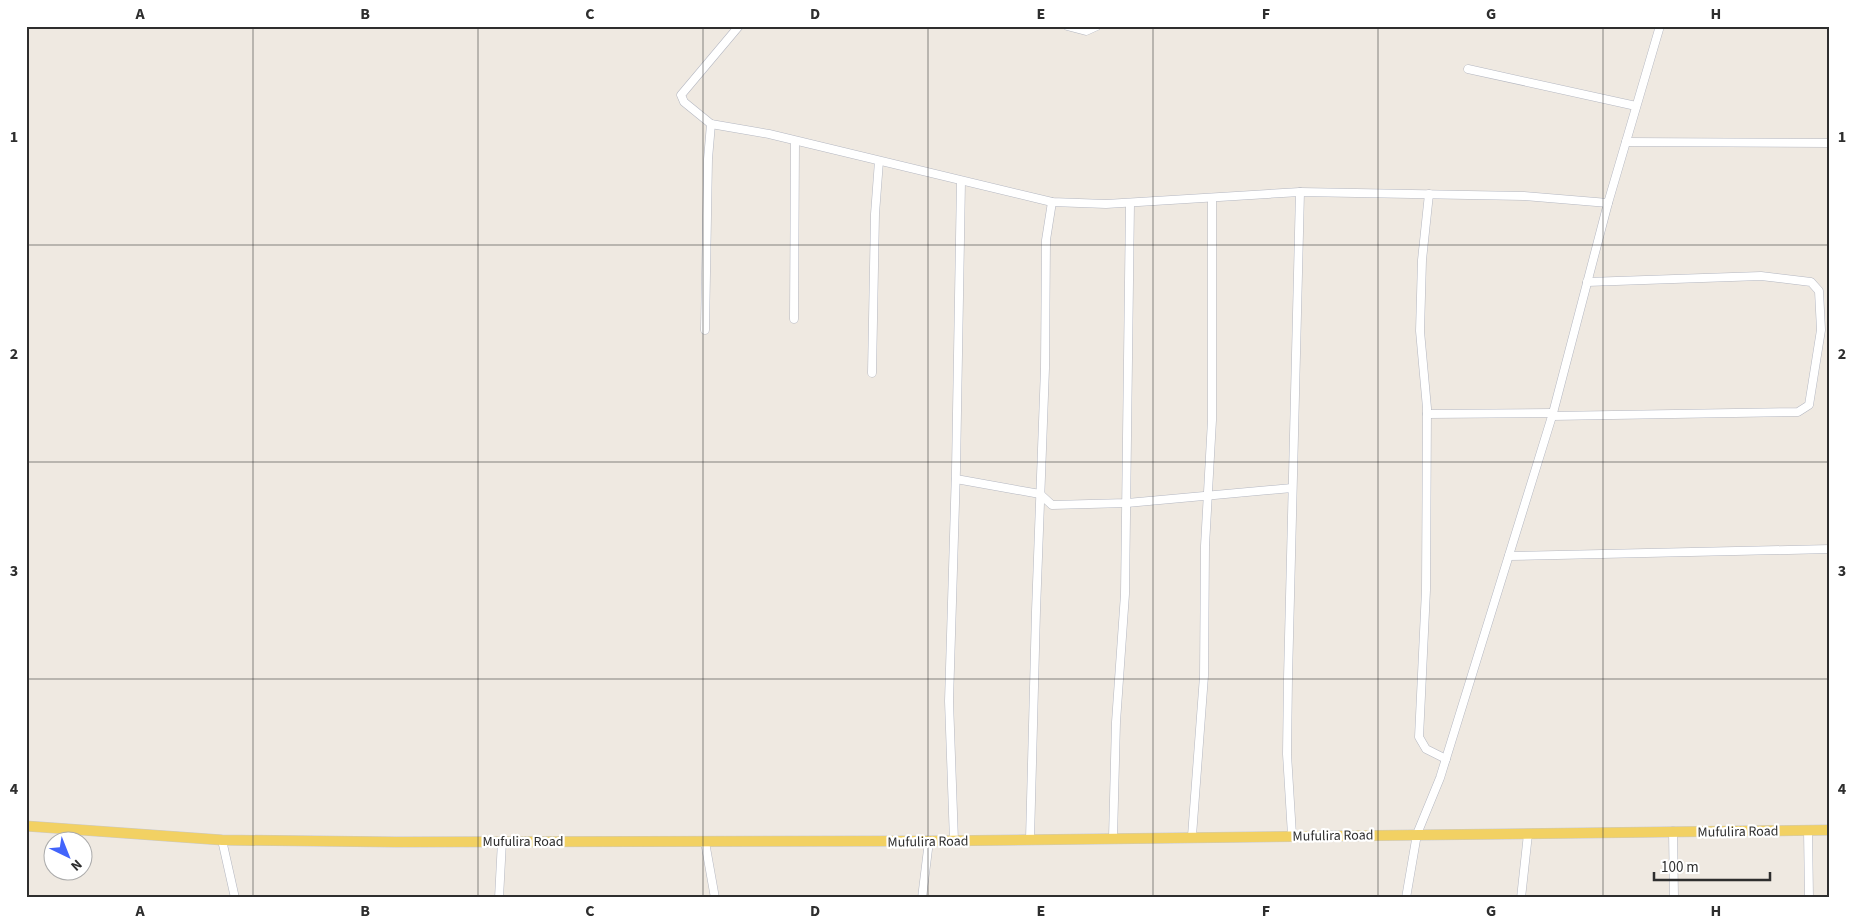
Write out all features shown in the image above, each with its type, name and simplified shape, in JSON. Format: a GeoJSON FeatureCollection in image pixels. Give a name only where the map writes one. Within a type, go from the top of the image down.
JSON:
{"type":"FeatureCollection","features":[{"type":"Feature","properties":{"kind":"main road","name":"Mufulira Road"},"geometry":{"type":"LineString","coordinates":[[26,826],[222,840],[705,842],[954,841],[1192,836],[1830,830]]}},
{"type":"Feature","properties":{"kind":"street"},"geometry":{"type":"LineString","coordinates":[[738,26],[681,95],[684,102],[711,124],[795,141],[1052,202],[1130,203],[1300,192],[1524,196],[1608,203]]}},
{"type":"Feature","properties":{"kind":"street"},"geometry":{"type":"LineString","coordinates":[[1067,26],[1086,31],[1097,26]]}},
{"type":"Feature","properties":{"kind":"street"},"geometry":{"type":"LineString","coordinates":[[1406,898],[1417,834],[1446,759],[1553,414],[1608,203],[1660,26]]}},
{"type":"Feature","properties":{"kind":"street"},"geometry":{"type":"LineString","coordinates":[[1468,69],[1636,106]]}},
{"type":"Feature","properties":{"kind":"street"},"geometry":{"type":"LineString","coordinates":[[705,330],[708,159],[711,124]]}},
{"type":"Feature","properties":{"kind":"street"},"geometry":{"type":"LineString","coordinates":[[794,319],[795,141]]}},
{"type":"Feature","properties":{"kind":"street"},"geometry":{"type":"LineString","coordinates":[[1626,142],[1830,143]]}},
{"type":"Feature","properties":{"kind":"street"},"geometry":{"type":"LineString","coordinates":[[872,373],[875,214],[879,161]]}},
{"type":"Feature","properties":{"kind":"street"},"geometry":{"type":"LineString","coordinates":[[954,841],[948,701],[956,479],[962,181]]}},
{"type":"Feature","properties":{"kind":"street"},"geometry":{"type":"LineString","coordinates":[[1292,835],[1287,744],[1300,192]]}},
{"type":"Feature","properties":{"kind":"street"},"geometry":{"type":"LineString","coordinates":[[1429,194],[1422,260],[1420,331],[1427,414],[1426,590],[1419,737],[1426,749],[1446,759]]}},
{"type":"Feature","properties":{"kind":"street"},"geometry":{"type":"LineString","coordinates":[[1192,836],[1204,676],[1208,495],[1212,420],[1212,198]]}},
{"type":"Feature","properties":{"kind":"street"},"geometry":{"type":"LineString","coordinates":[[1030,839],[1040,494],[1046,368],[1046,240],[1052,202]]}},
{"type":"Feature","properties":{"kind":"street"},"geometry":{"type":"LineString","coordinates":[[1113,838],[1116,722],[1125,594],[1130,203]]}},
{"type":"Feature","properties":{"kind":"street"},"geometry":{"type":"LineString","coordinates":[[1427,414],[1798,412],[1809,405],[1821,330],[1819,291],[1811,282],[1761,276],[1587,282]]}},
{"type":"Feature","properties":{"kind":"street"},"geometry":{"type":"LineString","coordinates":[[956,479],[1040,494],[1052,505],[1127,503],[1292,488]]}},
{"type":"Feature","properties":{"kind":"street"},"geometry":{"type":"LineString","coordinates":[[1509,556],[1830,549]]}},
{"type":"Feature","properties":{"kind":"street"},"geometry":{"type":"LineString","coordinates":[[1808,830],[1809,898]]}},
{"type":"Feature","properties":{"kind":"street"},"geometry":{"type":"LineString","coordinates":[[1673,832],[1674,898]]}},
{"type":"Feature","properties":{"kind":"street"},"geometry":{"type":"LineString","coordinates":[[1521,898],[1528,834]]}},
{"type":"Feature","properties":{"kind":"street"},"geometry":{"type":"LineString","coordinates":[[222,840],[235,898]]}},
{"type":"Feature","properties":{"kind":"street"},"geometry":{"type":"LineString","coordinates":[[499,898],[502,841]]}},
{"type":"Feature","properties":{"kind":"street"},"geometry":{"type":"LineString","coordinates":[[922,898],[929,841]]}},
{"type":"Feature","properties":{"kind":"street"},"geometry":{"type":"LineString","coordinates":[[705,842],[715,898]]}}]}
